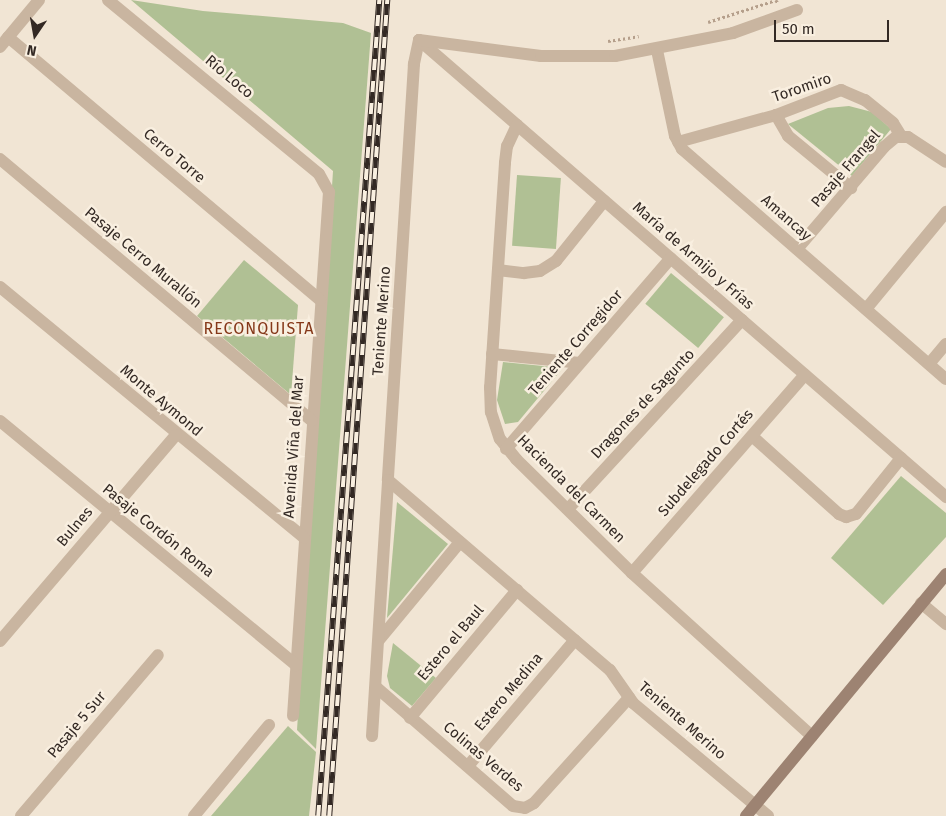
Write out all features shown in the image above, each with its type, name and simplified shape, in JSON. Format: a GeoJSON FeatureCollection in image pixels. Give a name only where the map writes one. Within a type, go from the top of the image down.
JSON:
{"type":"FeatureCollection","features":[{"type":"Feature","properties":{"kind":"main road"},"geometry":{"type":"LineString","coordinates":[[746,816],[946,574]]}},
{"type":"Feature","properties":{"kind":"street"},"geometry":{"type":"LineString","coordinates":[[4,42],[38,0]]}},
{"type":"Feature","properties":{"kind":"street","name":"Río Loco"},"geometry":{"type":"LineString","coordinates":[[108,0],[325,181]]}},
{"type":"Feature","properties":{"kind":"street"},"geometry":{"type":"LineString","coordinates":[[419,40],[571,57],[615,56],[657,50],[733,33],[797,10]]}},
{"type":"Feature","properties":{"kind":"street","name":"María de Armijo y Frías"},"geometry":{"type":"LineString","coordinates":[[419,40],[946,498]]}},
{"type":"Feature","properties":{"kind":"street","name":"Teniente Merino"},"geometry":{"type":"LineString","coordinates":[[419,40],[414,64],[388,480],[575,640],[616,677],[629,698],[768,816]]}},
{"type":"Feature","properties":{"kind":"street","name":"Cerro Torre"},"geometry":{"type":"LineString","coordinates":[[4,42],[320,300]]}},
{"type":"Feature","properties":{"kind":"street"},"geometry":{"type":"LineString","coordinates":[[657,50],[678,142]]}},
{"type":"Feature","properties":{"kind":"street","name":"Toromiro"},"geometry":{"type":"LineString","coordinates":[[678,142],[776,115],[841,90],[865,100],[893,123],[901,136],[915,140],[946,162]]}},
{"type":"Feature","properties":{"kind":"street"},"geometry":{"type":"LineString","coordinates":[[776,115],[788,136],[850,188]]}},
{"type":"Feature","properties":{"kind":"street","name":"Hacienda del Carmen"},"geometry":{"type":"LineString","coordinates":[[517,125],[505,155],[492,354],[491,412],[506,449],[632,573],[812,736]]}},
{"type":"Feature","properties":{"kind":"street","name":"Pasaje Frangel"},"geometry":{"type":"LineString","coordinates":[[797,250],[884,147],[901,136]]}},
{"type":"Feature","properties":{"kind":"street","name":"Amancay"},"geometry":{"type":"LineString","coordinates":[[678,142],[688,154],[946,379]]}},
{"type":"Feature","properties":{"kind":"street","name":"Pasaje Cerro Murallón"},"geometry":{"type":"LineString","coordinates":[[0,158],[312,421]]}},
{"type":"Feature","properties":{"kind":"street","name":"Avenida Viña del Mar"},"geometry":{"type":"LineString","coordinates":[[293,716],[320,300],[329,192],[325,181]]}},
{"type":"Feature","properties":{"kind":"street"},"geometry":{"type":"LineString","coordinates":[[498,270],[524,273],[540,271],[556,261],[604,201]]}},
{"type":"Feature","properties":{"kind":"street"},"geometry":{"type":"LineString","coordinates":[[866,309],[946,212]]}},
{"type":"Feature","properties":{"kind":"street","name":"Teniente Corregidor"},"geometry":{"type":"LineString","coordinates":[[506,449],[671,258]]}},
{"type":"Feature","properties":{"kind":"street","name":"Monte Aymond"},"geometry":{"type":"LineString","coordinates":[[0,288],[176,435],[304,538]]}},
{"type":"Feature","properties":{"kind":"street","name":"Dragones de Sagunto"},"geometry":{"type":"LineString","coordinates":[[568,510],[742,320]]}},
{"type":"Feature","properties":{"kind":"street"},"geometry":{"type":"LineString","coordinates":[[929,364],[946,344]]}},
{"type":"Feature","properties":{"kind":"street"},"geometry":{"type":"LineString","coordinates":[[492,354],[580,363]]}},
{"type":"Feature","properties":{"kind":"street","name":"Subdelegado Cortés"},"geometry":{"type":"LineString","coordinates":[[632,573],[805,375]]}},
{"type":"Feature","properties":{"kind":"street","name":"Pasaje Cordón Roma"},"geometry":{"type":"LineString","coordinates":[[0,421],[109,513],[296,665]]}},
{"type":"Feature","properties":{"kind":"street","name":"Bulnes"},"geometry":{"type":"LineString","coordinates":[[0,641],[176,435]]}},
{"type":"Feature","properties":{"kind":"street"},"geometry":{"type":"LineString","coordinates":[[752,436],[839,514],[846,517],[856,514],[901,458]]}},
{"type":"Feature","properties":{"kind":"street"},"geometry":{"type":"LineString","coordinates":[[372,736],[388,480]]}},
{"type":"Feature","properties":{"kind":"street"},"geometry":{"type":"LineString","coordinates":[[379,640],[460,542]]}},
{"type":"Feature","properties":{"kind":"street","name":"Estero el Baul"},"geometry":{"type":"LineString","coordinates":[[410,718],[517,590]]}},
{"type":"Feature","properties":{"kind":"street"},"geometry":{"type":"LineString","coordinates":[[921,603],[946,624]]}},
{"type":"Feature","properties":{"kind":"street","name":"Estero Medina"},"geometry":{"type":"LineString","coordinates":[[468,766],[575,640]]}},
{"type":"Feature","properties":{"kind":"street","name":"Pasaje 5 Sur"},"geometry":{"type":"LineString","coordinates":[[21,816],[158,655]]}},
{"type":"Feature","properties":{"kind":"street","name":"Colinas Verdes"},"geometry":{"type":"LineString","coordinates":[[376,686],[410,718],[514,806],[526,808],[534,803],[629,698]]}},
{"type":"Feature","properties":{"kind":"street"},"geometry":{"type":"LineString","coordinates":[[194,816],[269,725]]}},
{"type":"Feature","properties":{"kind":"path"},"geometry":{"type":"LineString","coordinates":[[704,24],[776,0],[784,15]]}},
{"type":"Feature","properties":{"kind":"path"},"geometry":{"type":"LineString","coordinates":[[598,41],[647,34]]}},
{"type":"Feature","properties":{"kind":"green space"},"geometry":{"type":"Polygon","coordinates":[[[131,0],[203,11],[343,23],[371,33],[316,749],[297,730],[333,171],[131,0]]]}},
{"type":"Feature","properties":{"kind":"green space"},"geometry":{"type":"Polygon","coordinates":[[[849,106],[872,112],[891,129],[852,176],[788,124],[828,108],[849,106]]]}},
{"type":"Feature","properties":{"kind":"green space"},"geometry":{"type":"Polygon","coordinates":[[[517,175],[561,178],[556,249],[512,246],[517,175]]]}},
{"type":"Feature","properties":{"kind":"green space"},"geometry":{"type":"Polygon","coordinates":[[[244,260],[298,305],[291,395],[197,316],[244,260]]]}},
{"type":"Feature","properties":{"kind":"green space"},"geometry":{"type":"Polygon","coordinates":[[[671,273],[724,317],[698,348],[645,304],[671,273]]]}},
{"type":"Feature","properties":{"kind":"green space"},"geometry":{"type":"Polygon","coordinates":[[[503,362],[563,368],[518,422],[505,424],[497,400],[503,362]]]}},
{"type":"Feature","properties":{"kind":"green space"},"geometry":{"type":"Polygon","coordinates":[[[901,476],[946,513],[946,537],[883,605],[831,558],[901,476]]]}},
{"type":"Feature","properties":{"kind":"green space"},"geometry":{"type":"Polygon","coordinates":[[[397,502],[448,544],[387,618],[397,502]]]}},
{"type":"Feature","properties":{"kind":"green space"},"geometry":{"type":"Polygon","coordinates":[[[393,643],[436,678],[412,706],[390,688],[387,676],[393,643]]]}},
{"type":"Feature","properties":{"kind":"green space"},"geometry":{"type":"Polygon","coordinates":[[[288,726],[316,752],[309,816],[211,816],[288,726]]]}},
{"type":"Feature","properties":{"kind":"railway"},"geometry":{"type":"LineString","coordinates":[[318,816],[379,0]]}},
{"type":"Feature","properties":{"kind":"railway"},"geometry":{"type":"LineString","coordinates":[[329,816],[387,0]]}},
{"type":"Feature","properties":{"kind":"district","name":"RECONQUISTA"},"geometry":{"type":"Point","coordinates":[259,329]}}]}
